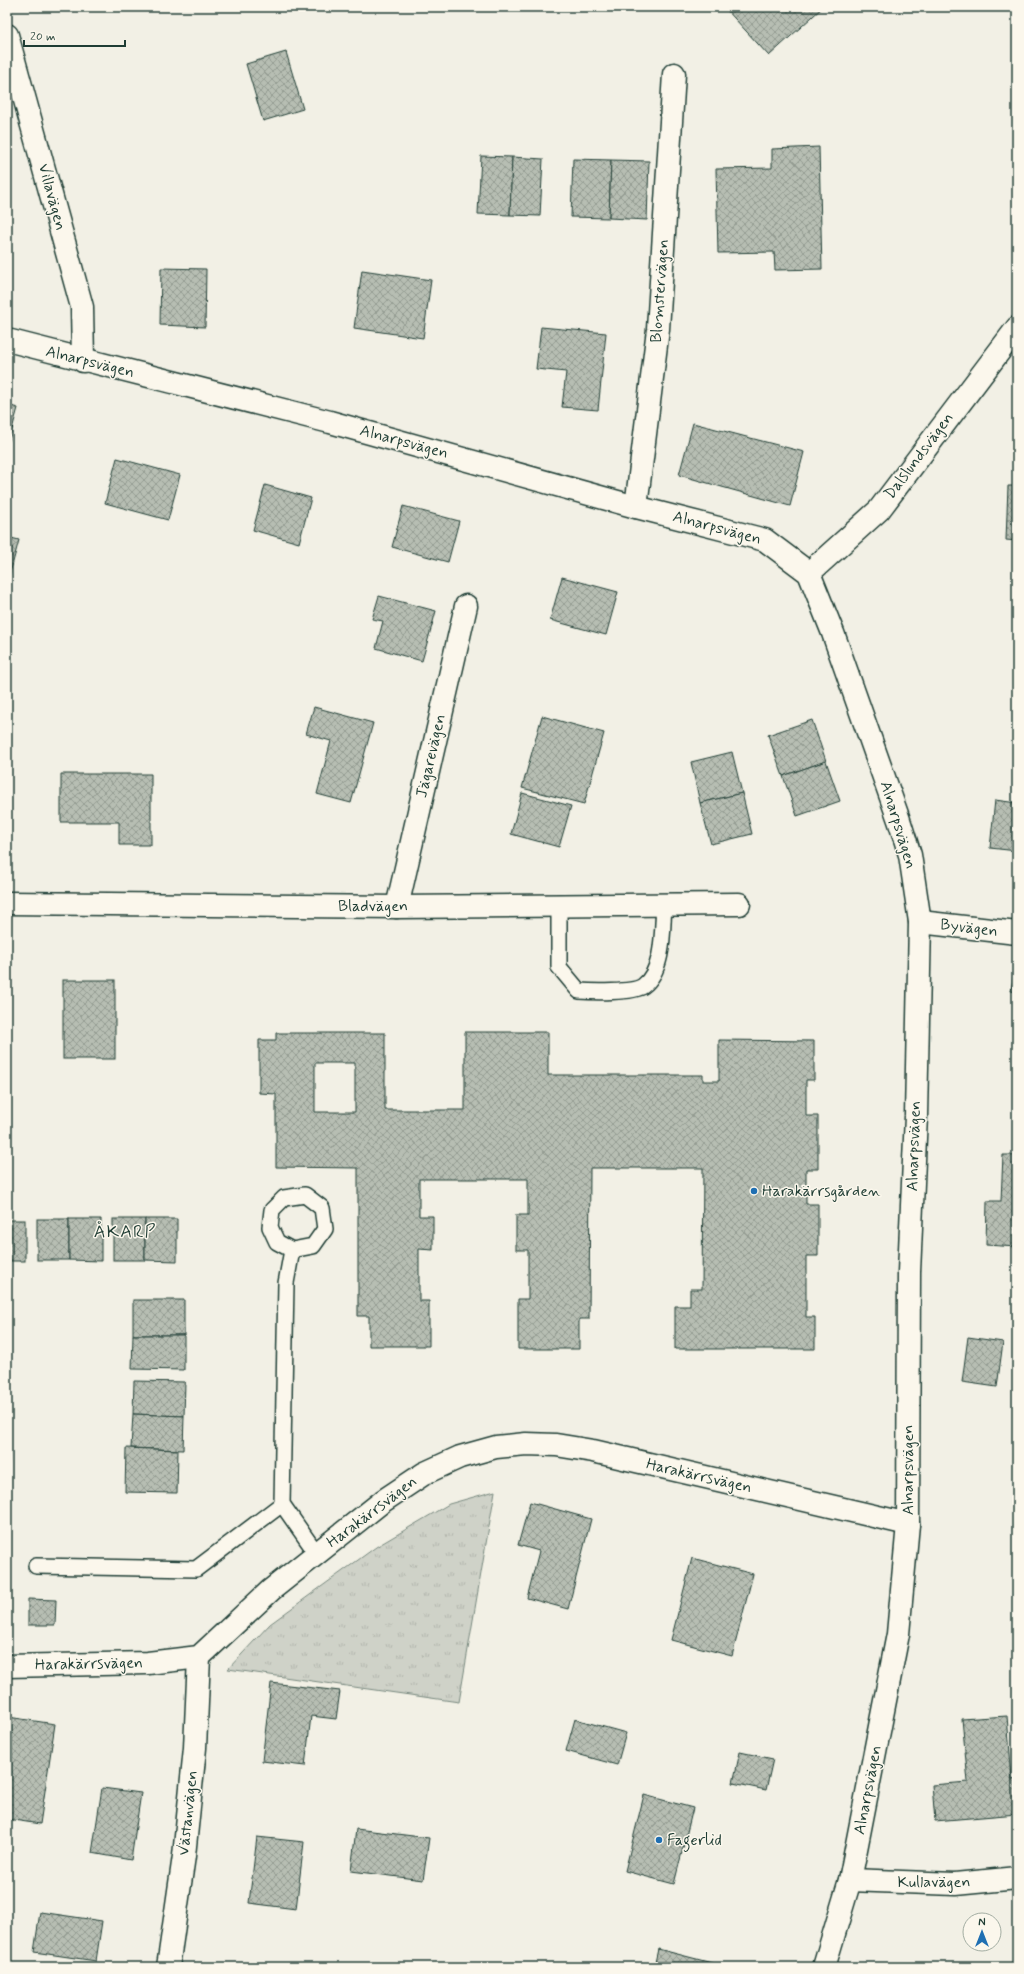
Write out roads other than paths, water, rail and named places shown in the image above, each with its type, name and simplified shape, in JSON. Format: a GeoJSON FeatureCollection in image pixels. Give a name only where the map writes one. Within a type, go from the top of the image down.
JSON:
{"type":"FeatureCollection","features":[{"type":"Feature","properties":{"kind":"street","name":"Villavägen"},"geometry":{"type":"LineString","coordinates":[[7,35],[82,307],[83,361]]}},
{"type":"Feature","properties":{"kind":"street","name":"Blomstervägen"},"geometry":{"type":"LineString","coordinates":[[636,507],[658,329],[674,74]]}},
{"type":"Feature","properties":{"kind":"street","name":"Dalslundsvägen"},"geometry":{"type":"LineString","coordinates":[[809,573],[878,510],[1017,328]]}},
{"type":"Feature","properties":{"kind":"street","name":"Alnarpsvägen"},"geometry":{"type":"LineString","coordinates":[[7,340],[83,361],[330,422],[636,507],[764,540],[809,573],[833,633],[900,820],[910,855],[920,922],[916,1116],[909,1272],[908,1524],[898,1634],[850,1880],[824,1967]]}},
{"type":"Feature","properties":{"kind":"street","name":"Jägarevägen"},"geometry":{"type":"LineString","coordinates":[[396,907],[466,606]]}},
{"type":"Feature","properties":{"kind":"street","name":"Bladvägen"},"geometry":{"type":"LineString","coordinates":[[7,903],[396,907],[739,904]]}},
{"type":"Feature","properties":{"kind":"street","name":"Byvägen"},"geometry":{"type":"LineString","coordinates":[[920,922],[1017,933]]}},
{"type":"Feature","properties":{"kind":"street","name":"Harakärrsvägen"},"geometry":{"type":"LineString","coordinates":[[7,1666],[148,1663],[199,1658],[271,1590],[383,1501],[425,1473],[460,1457],[496,1447],[526,1444],[556,1445],[593,1451],[908,1524]]}},
{"type":"Feature","properties":{"kind":"street","name":"Västanvägen"},"geometry":{"type":"LineString","coordinates":[[168,1967],[184,1856],[195,1748],[199,1658]]}},
{"type":"Feature","properties":{"kind":"street","name":"Kullavägen"},"geometry":{"type":"LineString","coordinates":[[850,1880],[955,1884],[1017,1878]]}},
{"type":"Feature","properties":{"kind":"lane"},"geometry":{"type":"LineString","coordinates":[[559,906],[559,967],[579,991],[608,993],[642,986],[655,971],[660,953],[664,904]]}},
{"type":"Feature","properties":{"kind":"lane"},"geometry":{"type":"LineString","coordinates":[[292,1250],[286,1283],[282,1504],[317,1554]]}},
{"type":"Feature","properties":{"kind":"lane"},"geometry":{"type":"LineString","coordinates":[[36,1566],[196,1569],[282,1504]]}},
{"type":"Feature","properties":{"kind":"place","name":"Harakärrsgården"},"geometry":{"type":"Point","coordinates":[754,1191]}},
{"type":"Feature","properties":{"kind":"place","name":"Fagerlid"},"geometry":{"type":"Point","coordinates":[659,1840]}},
{"type":"Feature","properties":{"kind":"district","name":"ÅKARP"},"geometry":{"type":"Point","coordinates":[125,1232]}}]}
